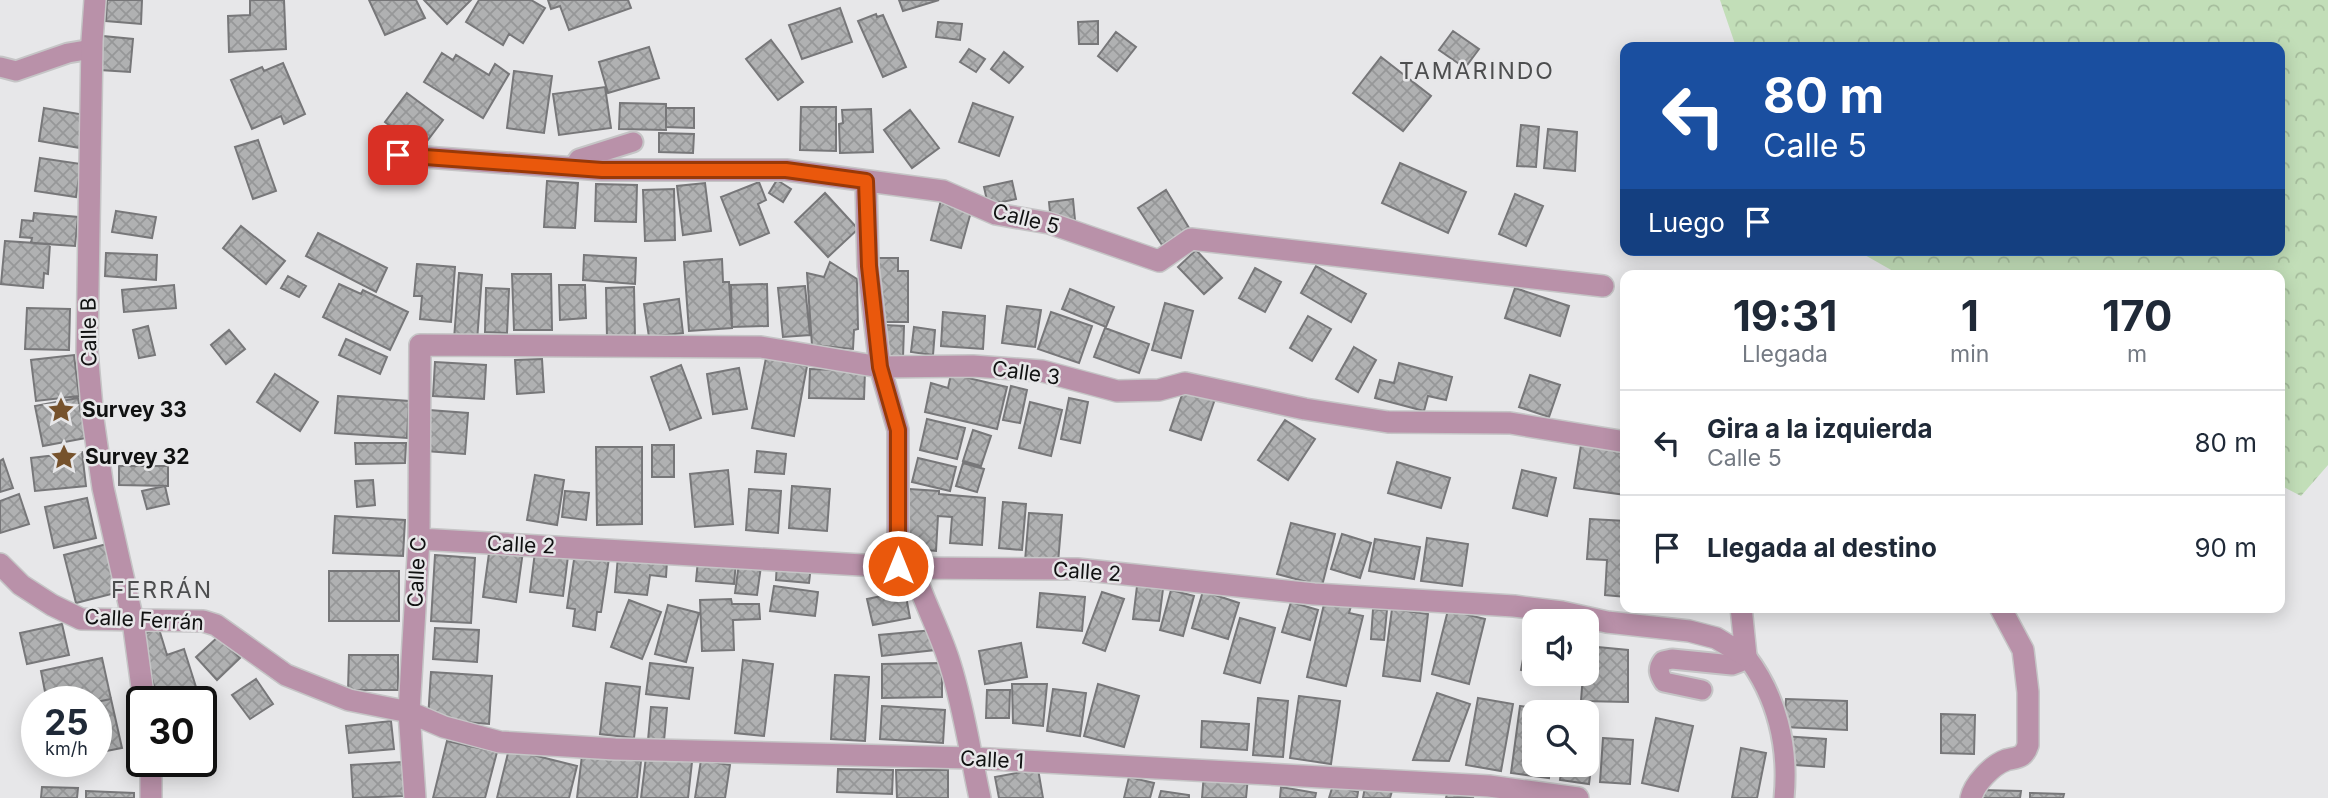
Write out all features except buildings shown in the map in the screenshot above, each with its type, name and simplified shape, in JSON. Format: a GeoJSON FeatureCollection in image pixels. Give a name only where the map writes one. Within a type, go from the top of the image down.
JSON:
{"type":"FeatureCollection","features":[{"type":"Feature","properties":{"kind":"street","name":"Calle B"},"geometry":{"type":"LineString","coordinates":[[95,0],[87,351],[103,488],[133,621],[142,686]]}},
{"type":"Feature","properties":{"kind":"street","name":"Calle 5"},"geometry":{"type":"LineString","coordinates":[[398,155],[573,168],[786,170],[943,191],[996,214],[1049,223],[1159,261],[1191,239],[1603,286]]}},
{"type":"Feature","properties":{"kind":"street"},"geometry":{"type":"LineString","coordinates":[[866,181],[869,266],[880,367],[898,430],[905,567],[923,599],[950,662],[980,798]]}},
{"type":"Feature","properties":{"kind":"street","name":"Calle 3"},"geometry":{"type":"LineString","coordinates":[[419,345],[761,347],[880,367],[974,366],[1042,371],[1117,391],[1159,390],[1185,383],[1305,409],[1388,422],[1510,423],[1620,441]]}},
{"type":"Feature","properties":{"kind":"street","name":"Calle C"},"geometry":{"type":"LineString","coordinates":[[415,798],[409,712],[419,539],[419,345]]}},
{"type":"Feature","properties":{"kind":"street","name":"Calle 2"},"geometry":{"type":"LineString","coordinates":[[419,539],[905,567],[1077,569],[1314,594],[1514,606],[1562,612],[1607,622],[1689,631],[1716,638],[1746,656]]}},
{"type":"Feature","properties":{"kind":"street","name":"Calle Ferrán"},"geometry":{"type":"LineString","coordinates":[[0,564],[21,586],[52,606],[80,619],[203,621],[216,625],[286,675],[349,700],[409,712]]}},
{"type":"Feature","properties":{"kind":"street"},"geometry":{"type":"LineString","coordinates":[[1742,613],[1746,656]]}},
{"type":"Feature","properties":{"kind":"street"},"geometry":{"type":"LineString","coordinates":[[1971,798],[1973,788],[2006,760],[2016,759],[2025,753],[2028,745],[2028,692],[2023,650],[2003,613]]}},
{"type":"Feature","properties":{"kind":"street","name":"Calle 1"},"geometry":{"type":"LineString","coordinates":[[409,712],[444,727],[500,742],[615,749],[971,758],[1489,786],[1578,798]]}},
{"type":"Feature","properties":{"kind":"street"},"geometry":{"type":"LineString","coordinates":[[151,777],[151,798]]}},
{"type":"Feature","properties":{"kind":"lane"},"geometry":{"type":"LineString","coordinates":[[0,67],[16,71],[68,53],[92,49]]}},
{"type":"Feature","properties":{"kind":"lane"},"geometry":{"type":"LineString","coordinates":[[573,168],[579,159],[633,142]]}},
{"type":"Feature","properties":{"kind":"lane"},"geometry":{"type":"LineString","coordinates":[[1702,690],[1664,682],[1659,667],[1663,660],[1732,665],[1746,656],[1766,686],[1782,732],[1784,798]]}},
{"type":"Feature","properties":{"kind":"green space"},"geometry":{"type":"Polygon","coordinates":[[[1720,0],[2328,0],[2328,465],[2301,496],[2285,488],[2285,270],[1891,270],[1867,256],[2285,256],[2285,42],[1734,42],[1720,0]]]}},
{"type":"Feature","properties":{"kind":"place","name":"Survey 33"},"geometry":{"type":"Point","coordinates":[61,410]}},
{"type":"Feature","properties":{"kind":"place","name":"Survey 32"},"geometry":{"type":"Point","coordinates":[64,457]}},
{"type":"Feature","properties":{"kind":"district","name":"TAMARINDO"},"geometry":{"type":"Point","coordinates":[1477,71]}},
{"type":"Feature","properties":{"kind":"district","name":"FERRÁN"},"geometry":{"type":"Point","coordinates":[162,590]}},
{"type":"Feature","properties":{"kind":"route"},"geometry":{"type":"LineString","coordinates":[[398,155],[602,170],[786,170],[866,181],[869,266],[880,367],[898,430],[898,566]]}}]}
